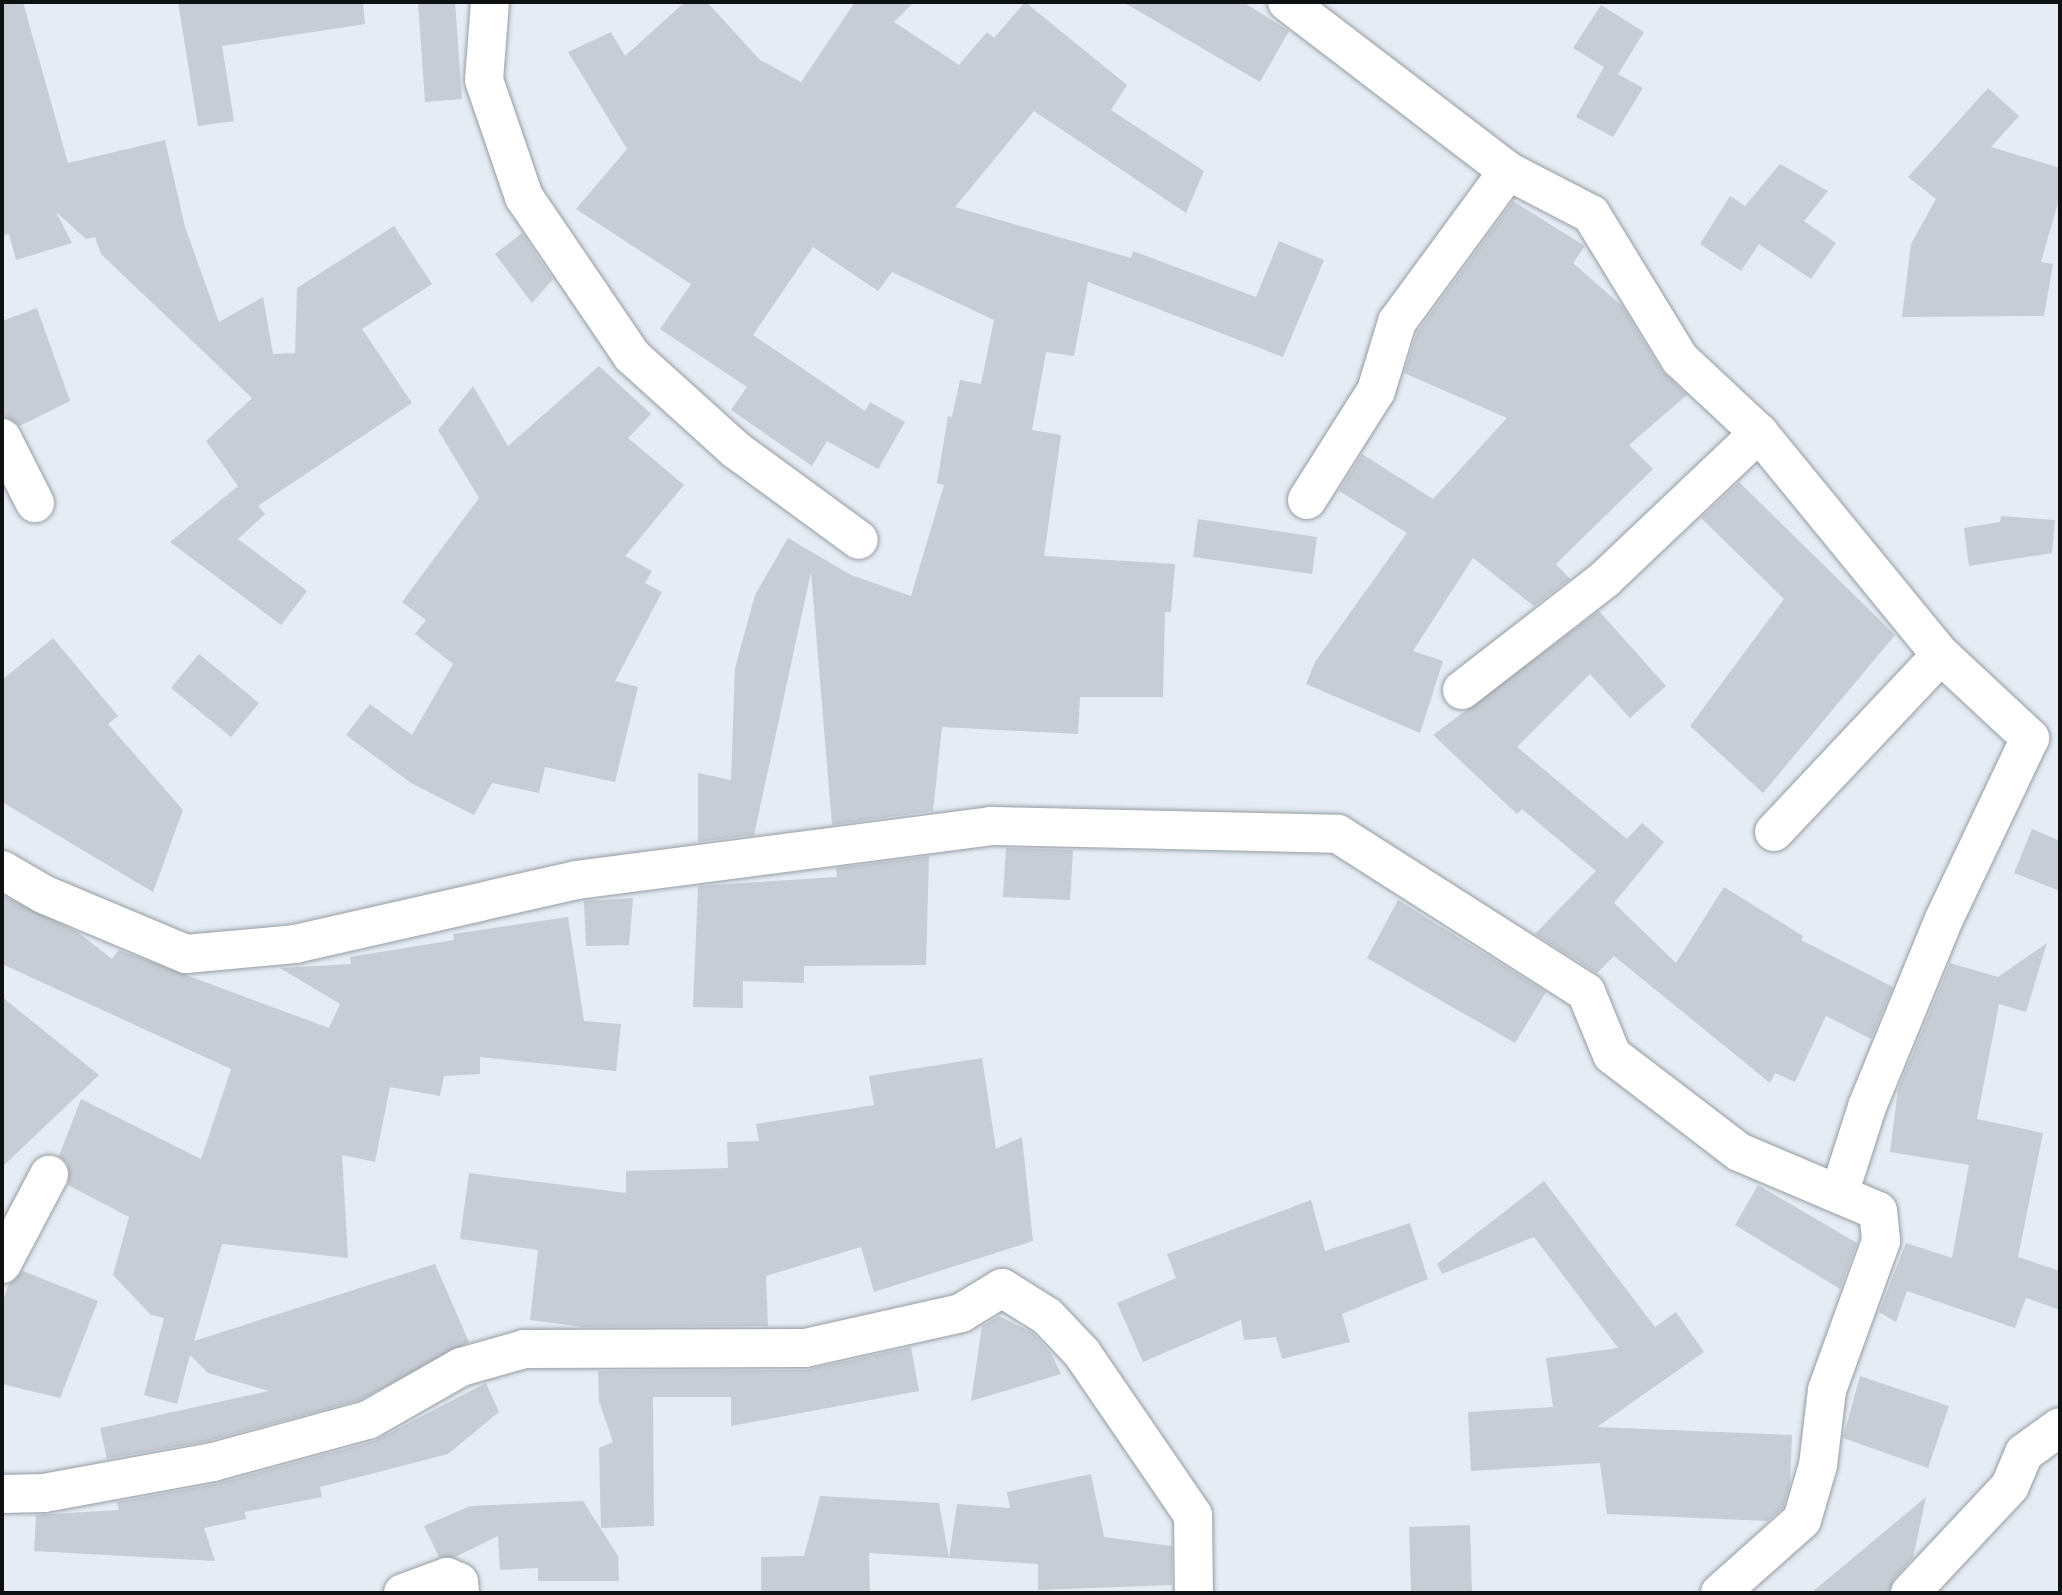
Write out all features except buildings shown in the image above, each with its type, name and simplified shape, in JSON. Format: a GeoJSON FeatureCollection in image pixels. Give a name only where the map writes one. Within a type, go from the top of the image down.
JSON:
{"type":"FeatureCollection","features":[{"type":"Feature","properties":{"kind":"street"},"geometry":{"type":"LineString","coordinates":[[490,2],[484,80],[524,197],[632,356],[736,450],[859,540]]}},
{"type":"Feature","properties":{"kind":"street"},"geometry":{"type":"LineString","coordinates":[[1287,2],[1508,171],[1591,214],[1680,359],[1759,433],[1941,655],[2030,738],[1944,919],[1867,1107],[1840,1191]]}},
{"type":"Feature","properties":{"kind":"street"},"geometry":{"type":"LineString","coordinates":[[1307,500],[1376,391],[1397,322],[1508,171]]}},
{"type":"Feature","properties":{"kind":"street"},"geometry":{"type":"LineString","coordinates":[[1462,690],[1605,579],[1759,433]]}},
{"type":"Feature","properties":{"kind":"street"},"geometry":{"type":"LineString","coordinates":[[2,438],[34,503]]}},
{"type":"Feature","properties":{"kind":"street"},"geometry":{"type":"LineString","coordinates":[[1774,832],[1941,655]]}},
{"type":"Feature","properties":{"kind":"street"},"geometry":{"type":"LineString","coordinates":[[2,870],[43,894],[186,954],[295,944],[577,880],[991,826],[1338,834],[1586,992],[1612,1055],[1739,1152],[1840,1191],[1878,1211],[1881,1241],[1827,1390],[1818,1465],[1802,1520],[1720,1593]]}},
{"type":"Feature","properties":{"kind":"street"},"geometry":{"type":"LineString","coordinates":[[2,1264],[49,1175]]}},
{"type":"Feature","properties":{"kind":"street"},"geometry":{"type":"LineString","coordinates":[[2,1494],[44,1493],[212,1462],[368,1420],[461,1367],[524,1349],[805,1348],[961,1313],[1002,1288],[1046,1316],[1082,1353],[1193,1515],[1194,1593]]}},
{"type":"Feature","properties":{"kind":"street"},"geometry":{"type":"LineString","coordinates":[[1910,1593],[2010,1486],[2024,1453],[2060,1427]]}},
{"type":"Feature","properties":{"kind":"street"},"geometry":{"type":"LineString","coordinates":[[403,1593],[447,1577],[459,1582],[460,1593]]}}]}
